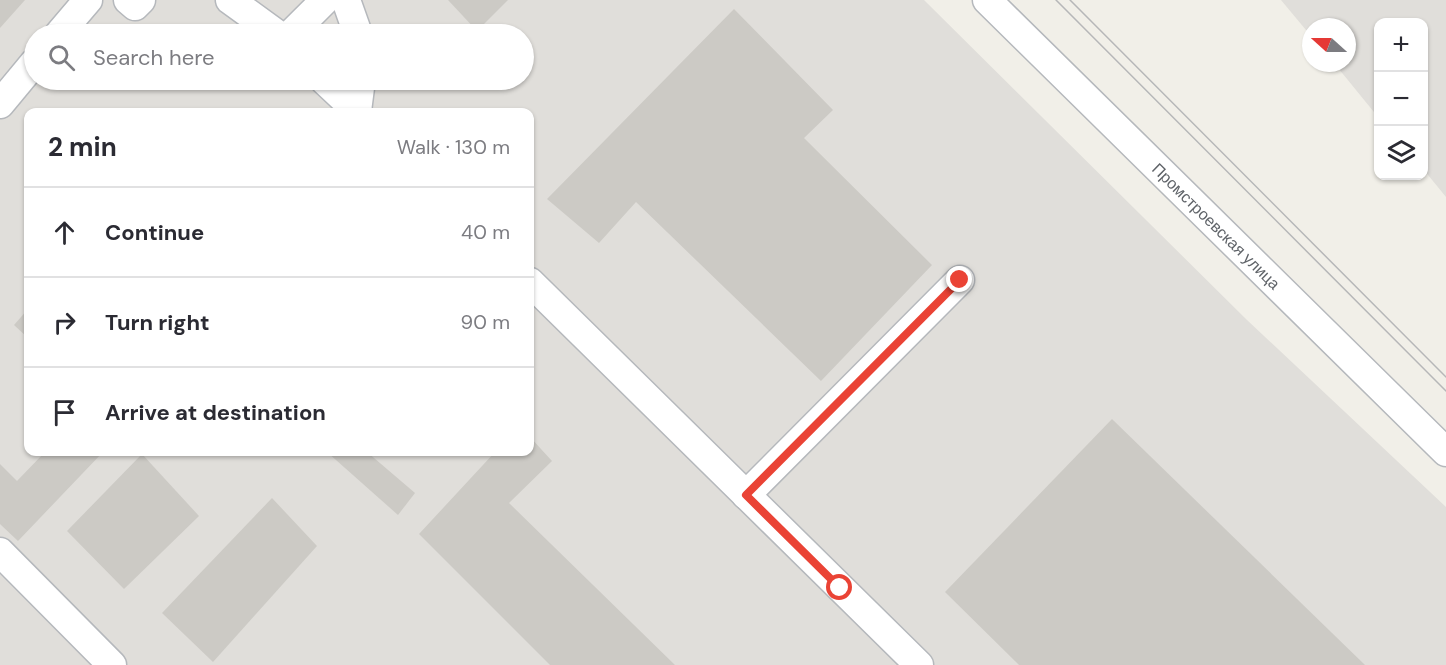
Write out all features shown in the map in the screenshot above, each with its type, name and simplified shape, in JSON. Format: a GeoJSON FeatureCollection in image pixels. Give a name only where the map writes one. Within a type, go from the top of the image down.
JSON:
{"type":"FeatureCollection","features":[{"type":"Feature","properties":{"kind":"street"},"geometry":{"type":"LineString","coordinates":[[128,0],[135,6],[141,0]]}},
{"type":"Feature","properties":{"kind":"street"},"geometry":{"type":"LineString","coordinates":[[230,0],[263,24]]}},
{"type":"Feature","properties":{"kind":"street"},"geometry":{"type":"LineString","coordinates":[[301,24],[325,0]]}},
{"type":"Feature","properties":{"kind":"street"},"geometry":{"type":"LineString","coordinates":[[346,0],[354,24]]}},
{"type":"Feature","properties":{"kind":"street","name":"Промстроевская улица"},"geometry":{"type":"LineString","coordinates":[[987,0],[1446,452]]}},
{"type":"Feature","properties":{"kind":"street"},"geometry":{"type":"LineString","coordinates":[[67,24],[85,1]]}},
{"type":"Feature","properties":{"kind":"street"},"geometry":{"type":"LineString","coordinates":[[0,104],[24,75]]}},
{"type":"Feature","properties":{"kind":"street"},"geometry":{"type":"LineString","coordinates":[[334,90],[353,108]]}},
{"type":"Feature","properties":{"kind":"street"},"geometry":{"type":"LineString","coordinates":[[358,108],[360,90]]}},
{"type":"Feature","properties":{"kind":"street"},"geometry":{"type":"LineString","coordinates":[[746,495],[960,280]]}},
{"type":"Feature","properties":{"kind":"street"},"geometry":{"type":"LineString","coordinates":[[534,286],[919,665]]}},
{"type":"Feature","properties":{"kind":"street"},"geometry":{"type":"LineString","coordinates":[[0,552],[112,665]]}},
{"type":"Feature","properties":{"kind":"shaded area"},"geometry":{"type":"Polygon","coordinates":[[[0,0],[924,0],[1247,320],[1446,507],[1446,665],[0,665],[0,0]]]}},
{"type":"Feature","properties":{"kind":"shaded area"},"geometry":{"type":"Polygon","coordinates":[[[1281,0],[1446,0],[1446,197],[1428,175],[1428,18],[1374,18],[1374,112],[1341,72],[1356,72],[1356,18],[1302,18],[1302,25],[1281,0]]]}},
{"type":"Feature","properties":{"kind":"building"},"geometry":{"type":"Polygon","coordinates":[[[0,0],[25,0],[0,28],[0,0]]]}},
{"type":"Feature","properties":{"kind":"building"},"geometry":{"type":"Polygon","coordinates":[[[448,0],[508,0],[484,24],[470,24],[448,0]]]}},
{"type":"Feature","properties":{"kind":"building"},"geometry":{"type":"Polygon","coordinates":[[[734,9],[833,110],[804,138],[932,265],[821,381],[636,202],[599,243],[547,199],[734,9]]]}},
{"type":"Feature","properties":{"kind":"building"},"geometry":{"type":"Polygon","coordinates":[[[24,314],[24,334],[14,325],[24,314]]]}},
{"type":"Feature","properties":{"kind":"building"},"geometry":{"type":"Polygon","coordinates":[[[1112,419],[1365,665],[1019,665],[945,592],[1112,419]]]}},
{"type":"Feature","properties":{"kind":"building"},"geometry":{"type":"Polygon","coordinates":[[[534,441],[552,461],[509,503],[675,665],[550,665],[419,534],[491,456],[534,456],[534,441]]]}},
{"type":"Feature","properties":{"kind":"building"},"geometry":{"type":"Polygon","coordinates":[[[41,456],[99,456],[18,541],[0,524],[0,464],[17,481],[41,456]]]}},
{"type":"Feature","properties":{"kind":"building"},"geometry":{"type":"Polygon","coordinates":[[[140,456],[144,456],[199,516],[124,589],[67,531],[140,456]]]}},
{"type":"Feature","properties":{"kind":"building"},"geometry":{"type":"Polygon","coordinates":[[[332,456],[372,456],[415,493],[398,515],[332,456]]]}},
{"type":"Feature","properties":{"kind":"building"},"geometry":{"type":"Polygon","coordinates":[[[272,498],[317,546],[213,662],[162,613],[272,498]]]}},
{"type":"Feature","properties":{"kind":"tram line"},"geometry":{"type":"LineString","coordinates":[[1056,0],[1446,391]]}},
{"type":"Feature","properties":{"kind":"tram line"},"geometry":{"type":"LineString","coordinates":[[1070,0],[1446,377]]}},
{"type":"Feature","properties":{"kind":"route"},"geometry":{"type":"LineString","coordinates":[[840,588],[746,495],[960,280]]}}]}
